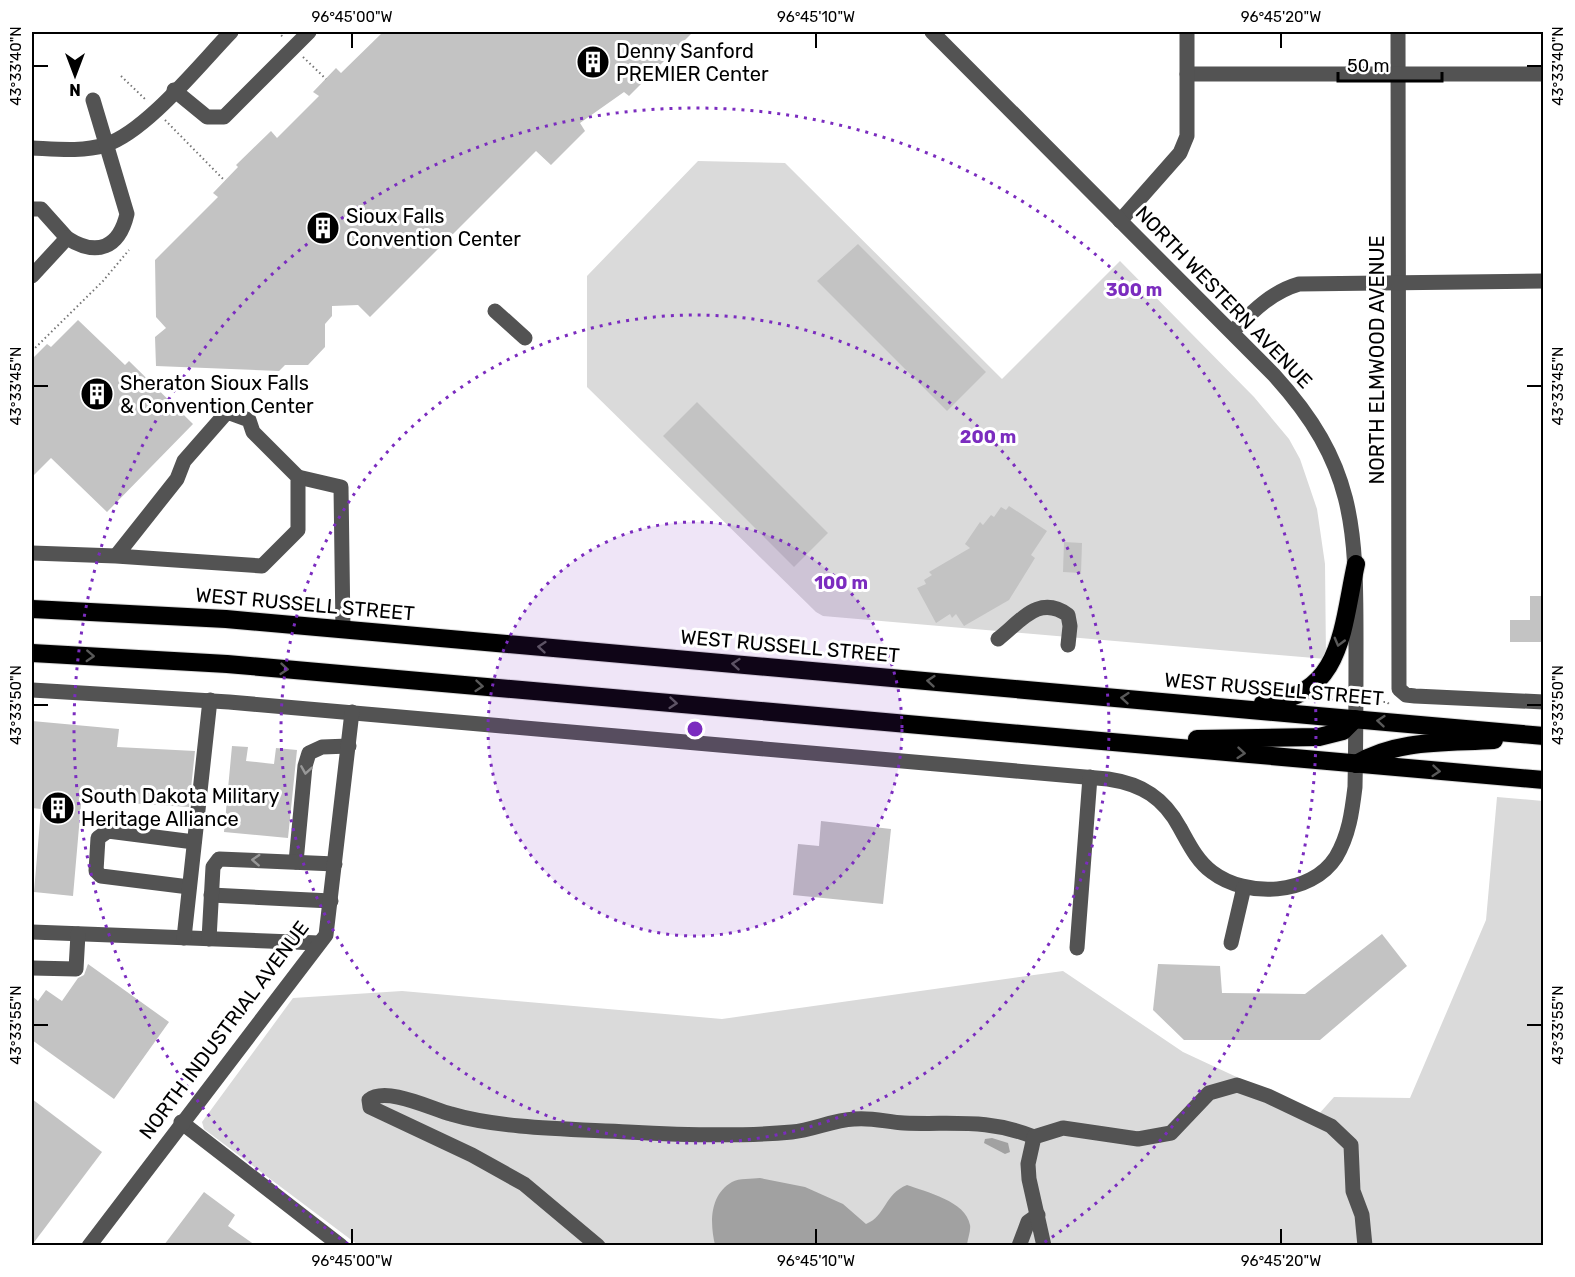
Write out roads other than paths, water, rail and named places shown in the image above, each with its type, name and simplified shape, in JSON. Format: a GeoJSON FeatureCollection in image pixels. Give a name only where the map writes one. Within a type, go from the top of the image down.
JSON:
{"type":"FeatureCollection","features":[{"type":"Feature","properties":{"kind":"highway"},"geometry":{"type":"LineString","coordinates":[[1183,704],[1277,702],[1297,696],[1316,685],[1335,655],[1356,564]]}},
{"type":"Feature","properties":{"kind":"highway","name":"WEST RUSSELL STREET"},"geometry":{"type":"LineString","coordinates":[[32,609],[135,612],[1544,737]]}},
{"type":"Feature","properties":{"kind":"highway"},"geometry":{"type":"LineString","coordinates":[[32,653],[226,664],[1544,780]]}},
{"type":"Feature","properties":{"kind":"highway"},"geometry":{"type":"LineString","coordinates":[[1120,743],[1319,737],[1343,731],[1355,719]]}},
{"type":"Feature","properties":{"kind":"highway"},"geometry":{"type":"LineString","coordinates":[[1356,764],[1374,753],[1397,746],[1544,737]]}},
{"type":"Feature","properties":{"kind":"street"},"geometry":{"type":"LineString","coordinates":[[32,148],[82,148],[106,145],[134,129],[231,32]]}},
{"type":"Feature","properties":{"kind":"street"},"geometry":{"type":"LineString","coordinates":[[174,90],[207,117],[224,117],[309,32]]}},
{"type":"Feature","properties":{"kind":"street","name":"NORTH WESTERN AVENUE"},"geometry":{"type":"LineString","coordinates":[[932,32],[1232,332],[1295,398],[1323,440],[1336,469],[1349,510],[1356,564],[1356,764]]}},
{"type":"Feature","properties":{"kind":"street"},"geometry":{"type":"LineString","coordinates":[[1120,221],[1180,153],[1186,136],[1187,32]]}},
{"type":"Feature","properties":{"kind":"street","name":"NORTH ELMWOOD AVENUE"},"geometry":{"type":"LineString","coordinates":[[1398,32],[1399,689]]}},
{"type":"Feature","properties":{"kind":"street"},"geometry":{"type":"LineString","coordinates":[[1187,74],[1544,74]]}},
{"type":"Feature","properties":{"kind":"street"},"geometry":{"type":"LineString","coordinates":[[32,209],[41,209],[67,238],[81,247],[96,249],[112,242],[123,231],[127,214],[93,100]]}},
{"type":"Feature","properties":{"kind":"street"},"geometry":{"type":"LineString","coordinates":[[32,276],[67,238]]}},
{"type":"Feature","properties":{"kind":"street"},"geometry":{"type":"LineString","coordinates":[[1232,332],[1256,308],[1292,286],[1310,283],[1544,281]]}},
{"type":"Feature","properties":{"kind":"street"},"geometry":{"type":"LineString","coordinates":[[495,311],[525,338]]}},
{"type":"Feature","properties":{"kind":"street"},"geometry":{"type":"LineString","coordinates":[[116,556],[177,479],[184,462],[227,412],[249,420],[253,432],[298,477],[341,487],[343,630]]}},
{"type":"Feature","properties":{"kind":"street"},"geometry":{"type":"LineString","coordinates":[[32,553],[262,566],[298,530],[298,477]]}},
{"type":"Feature","properties":{"kind":"street"},"geometry":{"type":"LineString","coordinates":[[998,639],[1035,609],[1048,605],[1068,615],[1070,626],[1068,645]]}},
{"type":"Feature","properties":{"kind":"street","name":"WEST RUSSELL STREET"},"geometry":{"type":"LineString","coordinates":[[1399,689],[1406,695],[1415,696],[1544,702]]}},
{"type":"Feature","properties":{"kind":"street"},"geometry":{"type":"LineString","coordinates":[[32,690],[210,700],[1129,782],[1147,790],[1172,813],[1200,861],[1227,881],[1244,887],[1281,889],[1301,884],[1321,872],[1334,860],[1350,823],[1356,764]]}},
{"type":"Feature","properties":{"kind":"street"},"geometry":{"type":"LineString","coordinates":[[183,938],[210,700]]}},
{"type":"Feature","properties":{"kind":"street","name":"NORTH INDUSTRIAL AVENUE"},"geometry":{"type":"LineString","coordinates":[[89,1245],[326,935],[332,901],[352,712]]}},
{"type":"Feature","properties":{"kind":"street"},"geometry":{"type":"LineString","coordinates":[[296,862],[305,766],[309,753],[322,747],[349,746]]}},
{"type":"Feature","properties":{"kind":"street"},"geometry":{"type":"LineString","coordinates":[[1077,948],[1090,777]]}},
{"type":"Feature","properties":{"kind":"street"},"geometry":{"type":"LineString","coordinates":[[189,887],[101,876],[96,871],[98,838],[108,831],[194,842]]}},
{"type":"Feature","properties":{"kind":"street"},"geometry":{"type":"LineString","coordinates":[[209,939],[213,867],[219,859],[336,864]]}},
{"type":"Feature","properties":{"kind":"street"},"geometry":{"type":"LineString","coordinates":[[1231,943],[1244,887]]}},
{"type":"Feature","properties":{"kind":"street"},"geometry":{"type":"LineString","coordinates":[[212,895],[332,901]]}},
{"type":"Feature","properties":{"kind":"street"},"geometry":{"type":"LineString","coordinates":[[32,932],[319,944]]}},
{"type":"Feature","properties":{"kind":"street"},"geometry":{"type":"LineString","coordinates":[[32,968],[76,969],[78,934]]}},
{"type":"Feature","properties":{"kind":"street"},"geometry":{"type":"LineString","coordinates":[[598,1245],[524,1184],[472,1155],[370,1107],[369,1100],[381,1095],[418,1102],[475,1120],[586,1130],[668,1134],[759,1134],[792,1132],[867,1118],[903,1123],[996,1124],[1034,1137],[1063,1128],[1138,1139],[1171,1133],[1209,1093],[1237,1085],[1268,1096],[1331,1126],[1351,1145],[1353,1191],[1362,1215],[1365,1245]]}},
{"type":"Feature","properties":{"kind":"street"},"geometry":{"type":"LineString","coordinates":[[181,1122],[335,1244]]}},
{"type":"Feature","properties":{"kind":"street"},"geometry":{"type":"LineString","coordinates":[[1034,1137],[1028,1164],[1029,1179],[1044,1245]]}},
{"type":"Feature","properties":{"kind":"street"},"geometry":{"type":"LineString","coordinates":[[1019,1245],[1028,1222],[1038,1215]]}},
{"type":"Feature","properties":{"kind":"place","name":"Denny Sanford PREMIER Center"},"geometry":{"type":"Point","coordinates":[593,62]}},
{"type":"Feature","properties":{"kind":"place","name":"Sioux Falls Convention Center"},"geometry":{"type":"Point","coordinates":[323,228]}},
{"type":"Feature","properties":{"kind":"place","name":"Sheraton Sioux Falls & Convention Center"},"geometry":{"type":"Point","coordinates":[97,394]}},
{"type":"Feature","properties":{"kind":"place","name":"South Dakota Military Heritage Alliance"},"geometry":{"type":"Point","coordinates":[58,808]}}]}
